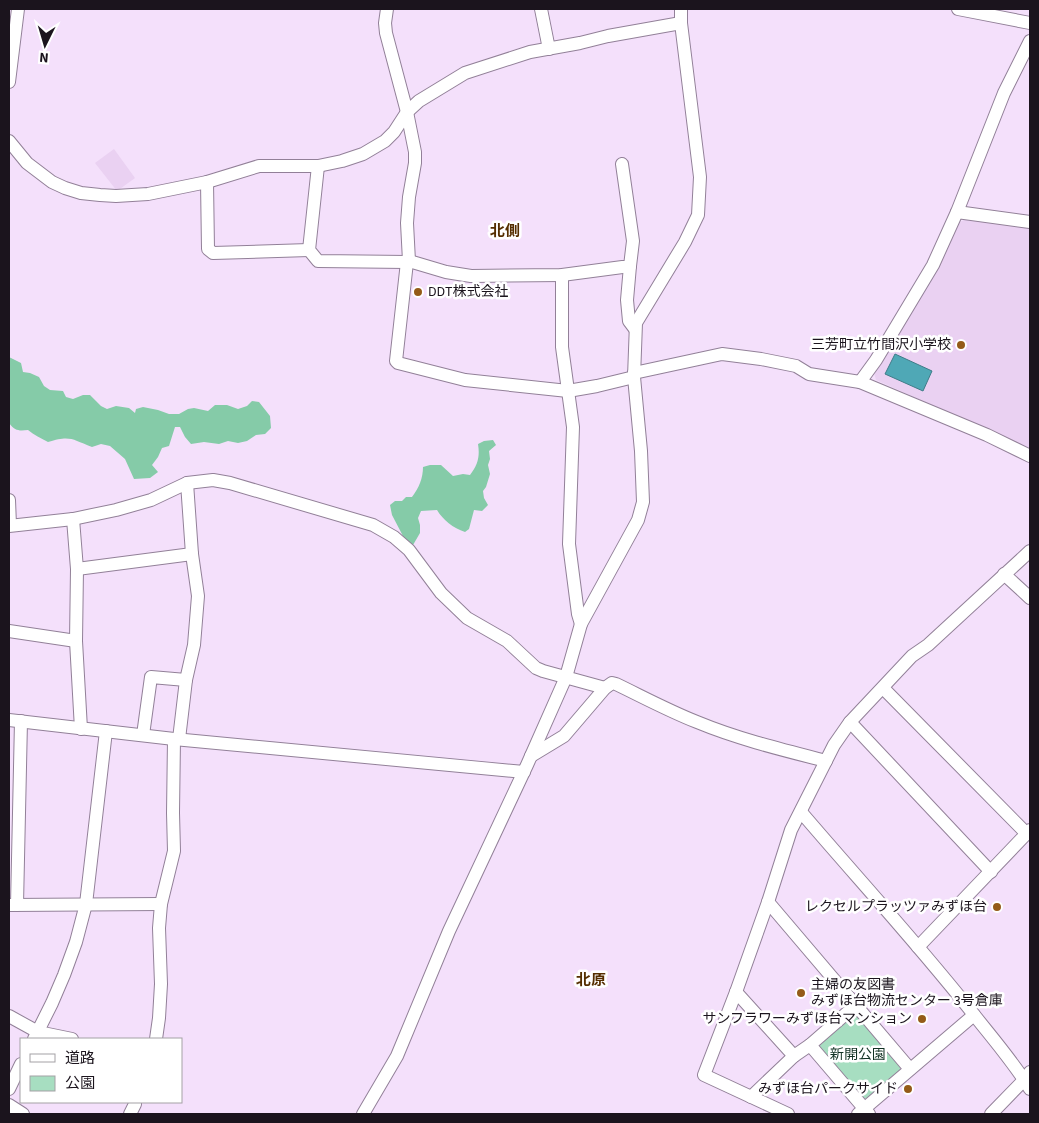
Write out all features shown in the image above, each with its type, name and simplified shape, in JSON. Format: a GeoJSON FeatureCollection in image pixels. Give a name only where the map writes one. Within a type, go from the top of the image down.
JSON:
{"type":"FeatureCollection","features":[{"type":"Feature","properties":{"kind":"street"},"geometry":{"type":"LineString","coordinates":[[9,82],[18,9]]}},
{"type":"Feature","properties":{"kind":"street"},"geometry":{"type":"LineString","coordinates":[[387,9],[386,33],[408,112],[415,152],[409,197],[407,223],[408,262],[396,361],[398,363],[465,380],[568,391],[597,386],[722,354],[762,359],[796,366],[808,374],[860,382],[987,435],[1030,456]]}},
{"type":"Feature","properties":{"kind":"street"},"geometry":{"type":"LineString","coordinates":[[541,9],[549,49]]}},
{"type":"Feature","properties":{"kind":"street"},"geometry":{"type":"LineString","coordinates":[[363,1114],[397,1056],[449,931],[524,772],[566,677],[581,624],[638,520],[642,502],[641,451],[634,375],[636,323],[685,242],[698,215],[700,177],[681,9]]}},
{"type":"Feature","properties":{"kind":"street"},"geometry":{"type":"LineString","coordinates":[[958,9],[1030,23]]}},
{"type":"Feature","properties":{"kind":"street"},"geometry":{"type":"LineString","coordinates":[[9,140],[27,163],[52,182],[81,193],[116,196],[148,194],[207,182],[259,166],[318,166],[363,154],[385,142],[419,101],[464,73],[530,52],[681,22]]}},
{"type":"Feature","properties":{"kind":"street"},"geometry":{"type":"LineString","coordinates":[[860,382],[876,360],[933,265],[957,212],[1004,93],[1030,41]]}},
{"type":"Feature","properties":{"kind":"street"},"geometry":{"type":"LineString","coordinates":[[622,164],[633,241],[627,300],[628,314],[629,321],[636,329]]}},
{"type":"Feature","properties":{"kind":"street"},"geometry":{"type":"LineString","coordinates":[[318,166],[309,250],[318,261],[408,262],[446,272],[471,276],[562,275],[630,266]]}},
{"type":"Feature","properties":{"kind":"street"},"geometry":{"type":"LineString","coordinates":[[207,182],[208,248],[213,253],[309,250]]}},
{"type":"Feature","properties":{"kind":"street"},"geometry":{"type":"LineString","coordinates":[[957,212],[1030,222]]}},
{"type":"Feature","properties":{"kind":"street"},"geometry":{"type":"LineString","coordinates":[[562,275],[562,347],[573,427],[569,544],[581,624]]}},
{"type":"Feature","properties":{"kind":"street"},"geometry":{"type":"LineString","coordinates":[[9,500],[10,526],[74,519],[116,510],[151,500],[187,483],[213,480],[230,483],[373,525],[394,537],[409,550],[441,593],[467,618],[507,641],[536,668],[605,688]]}},
{"type":"Feature","properties":{"kind":"street"},"geometry":{"type":"LineString","coordinates":[[156,1038],[160,1018],[159,928],[161,904],[174,850],[173,814],[176,739],[194,645],[198,596],[192,554],[187,483]]}},
{"type":"Feature","properties":{"kind":"street"},"geometry":{"type":"LineString","coordinates":[[74,519],[77,570],[76,641],[81,729]]}},
{"type":"Feature","properties":{"kind":"street"},"geometry":{"type":"LineString","coordinates":[[788,1114],[704,1075],[768,902],[791,830],[834,745],[850,722],[912,656],[928,645],[1030,552]]}},
{"type":"Feature","properties":{"kind":"street"},"geometry":{"type":"LineString","coordinates":[[77,570],[192,554]]}},
{"type":"Feature","properties":{"kind":"street"},"geometry":{"type":"LineString","coordinates":[[1004,574],[1030,598]]}},
{"type":"Feature","properties":{"kind":"street"},"geometry":{"type":"LineString","coordinates":[[9,631],[76,641]]}},
{"type":"Feature","properties":{"kind":"street"},"geometry":{"type":"LineString","coordinates":[[143,735],[151,677],[186,680]]}},
{"type":"Feature","properties":{"kind":"street"},"geometry":{"type":"LineString","coordinates":[[531,756],[564,736],[605,688],[612,683],[666,709],[728,734],[826,760]]}},
{"type":"Feature","properties":{"kind":"street"},"geometry":{"type":"LineString","coordinates":[[882,688],[1029,832],[918,947]]}},
{"type":"Feature","properties":{"kind":"street"},"geometry":{"type":"LineString","coordinates":[[161,904],[13,905],[15,720],[176,739],[524,772]]}},
{"type":"Feature","properties":{"kind":"street"},"geometry":{"type":"LineString","coordinates":[[850,722],[991,872]]}},
{"type":"Feature","properties":{"kind":"street"},"geometry":{"type":"LineString","coordinates":[[36,1036],[67,967],[86,904],[106,731]]}},
{"type":"Feature","properties":{"kind":"street"},"geometry":{"type":"LineString","coordinates":[[801,812],[918,947],[1028,1080],[991,1114]]}},
{"type":"Feature","properties":{"kind":"street"},"geometry":{"type":"LineString","coordinates":[[768,902],[910,1069]]}},
{"type":"Feature","properties":{"kind":"street"},"geometry":{"type":"LineString","coordinates":[[736,992],[794,1056]]}},
{"type":"Feature","properties":{"kind":"street"},"geometry":{"type":"LineString","coordinates":[[751,1097],[794,1056],[810,1045],[856,1005]]}},
{"type":"Feature","properties":{"kind":"street"},"geometry":{"type":"LineString","coordinates":[[810,1045],[864,1112],[910,1069],[974,1015]]}},
{"type":"Feature","properties":{"kind":"street"},"geometry":{"type":"LineString","coordinates":[[9,1016],[36,1036],[60,1038]]}},
{"type":"Feature","properties":{"kind":"street"},"geometry":{"type":"LineString","coordinates":[[9,1089],[20,1066]]}},
{"type":"Feature","properties":{"kind":"street"},"geometry":{"type":"LineString","coordinates":[[9,1106],[23,1114]]}},
{"type":"Feature","properties":{"kind":"shaded area"},"geometry":{"type":"Polygon","coordinates":[[[114,149],[135,178],[117,191],[95,163],[114,149]]]}},
{"type":"Feature","properties":{"kind":"shaded area","name":"三芳町立竹間沢小学校"},"geometry":{"type":"Polygon","coordinates":[[[966,219],[1030,227],[1030,449],[876,380],[874,373],[958,223],[966,219]]]}},
{"type":"Feature","properties":{"kind":"green space"},"geometry":{"type":"Polygon","coordinates":[[[9,357],[21,363],[23,372],[39,377],[44,386],[50,390],[63,391],[66,397],[73,399],[83,395],[90,395],[107,409],[116,406],[129,408],[135,413],[136,409],[143,407],[169,414],[179,414],[194,408],[208,411],[215,405],[227,405],[238,409],[247,406],[252,401],[259,402],[270,416],[271,428],[265,434],[256,435],[247,441],[238,443],[228,441],[219,444],[204,442],[191,444],[180,427],[175,427],[169,446],[162,448],[152,465],[158,472],[150,478],[134,479],[125,459],[110,446],[101,444],[92,447],[66,438],[48,442],[28,430],[13,428],[9,423],[9,357]]]}},
{"type":"Feature","properties":{"kind":"green space"},"geometry":{"type":"Polygon","coordinates":[[[493,440],[496,445],[489,451],[490,459],[488,465],[490,474],[483,491],[488,505],[482,511],[474,510],[469,529],[465,532],[452,526],[437,510],[421,511],[418,518],[420,533],[413,545],[404,538],[392,515],[390,505],[395,501],[402,501],[406,497],[412,497],[420,483],[423,467],[441,465],[453,476],[470,475],[478,460],[478,444],[493,440]]]}},
{"type":"Feature","properties":{"kind":"green space","name":"新開公園"},"geometry":{"type":"Polygon","coordinates":[[[851,1014],[857,1014],[900,1066],[900,1071],[868,1099],[862,1098],[818,1048],[818,1042],[851,1014]]]}},
{"type":"Feature","properties":{"kind":"water"},"geometry":{"type":"Polygon","coordinates":[[[895,354],[932,371],[923,391],[885,374],[895,354]]]}},
{"type":"Feature","properties":{"kind":"place","name":"DDT株式会社"},"geometry":{"type":"Point","coordinates":[418,292]}},
{"type":"Feature","properties":{"kind":"place","name":"三芳町立竹間沢小学校"},"geometry":{"type":"Point","coordinates":[961,345]}},
{"type":"Feature","properties":{"kind":"place","name":"レクセルプラッツァみずほ台"},"geometry":{"type":"Point","coordinates":[997,907]}},
{"type":"Feature","properties":{"kind":"place","name":"主婦の友図書 みずほ台物流センター 3号倉庫"},"geometry":{"type":"Point","coordinates":[801,993]}},
{"type":"Feature","properties":{"kind":"place","name":"サンフラワーみずほ台マンション"},"geometry":{"type":"Point","coordinates":[922,1019]}},
{"type":"Feature","properties":{"kind":"place","name":"みずほ台パークサイド"},"geometry":{"type":"Point","coordinates":[908,1089]}},
{"type":"Feature","properties":{"kind":"district","name":"北側"},"geometry":{"type":"Point","coordinates":[505,231]}},
{"type":"Feature","properties":{"kind":"district","name":"北原"},"geometry":{"type":"Point","coordinates":[591,980]}}]}
